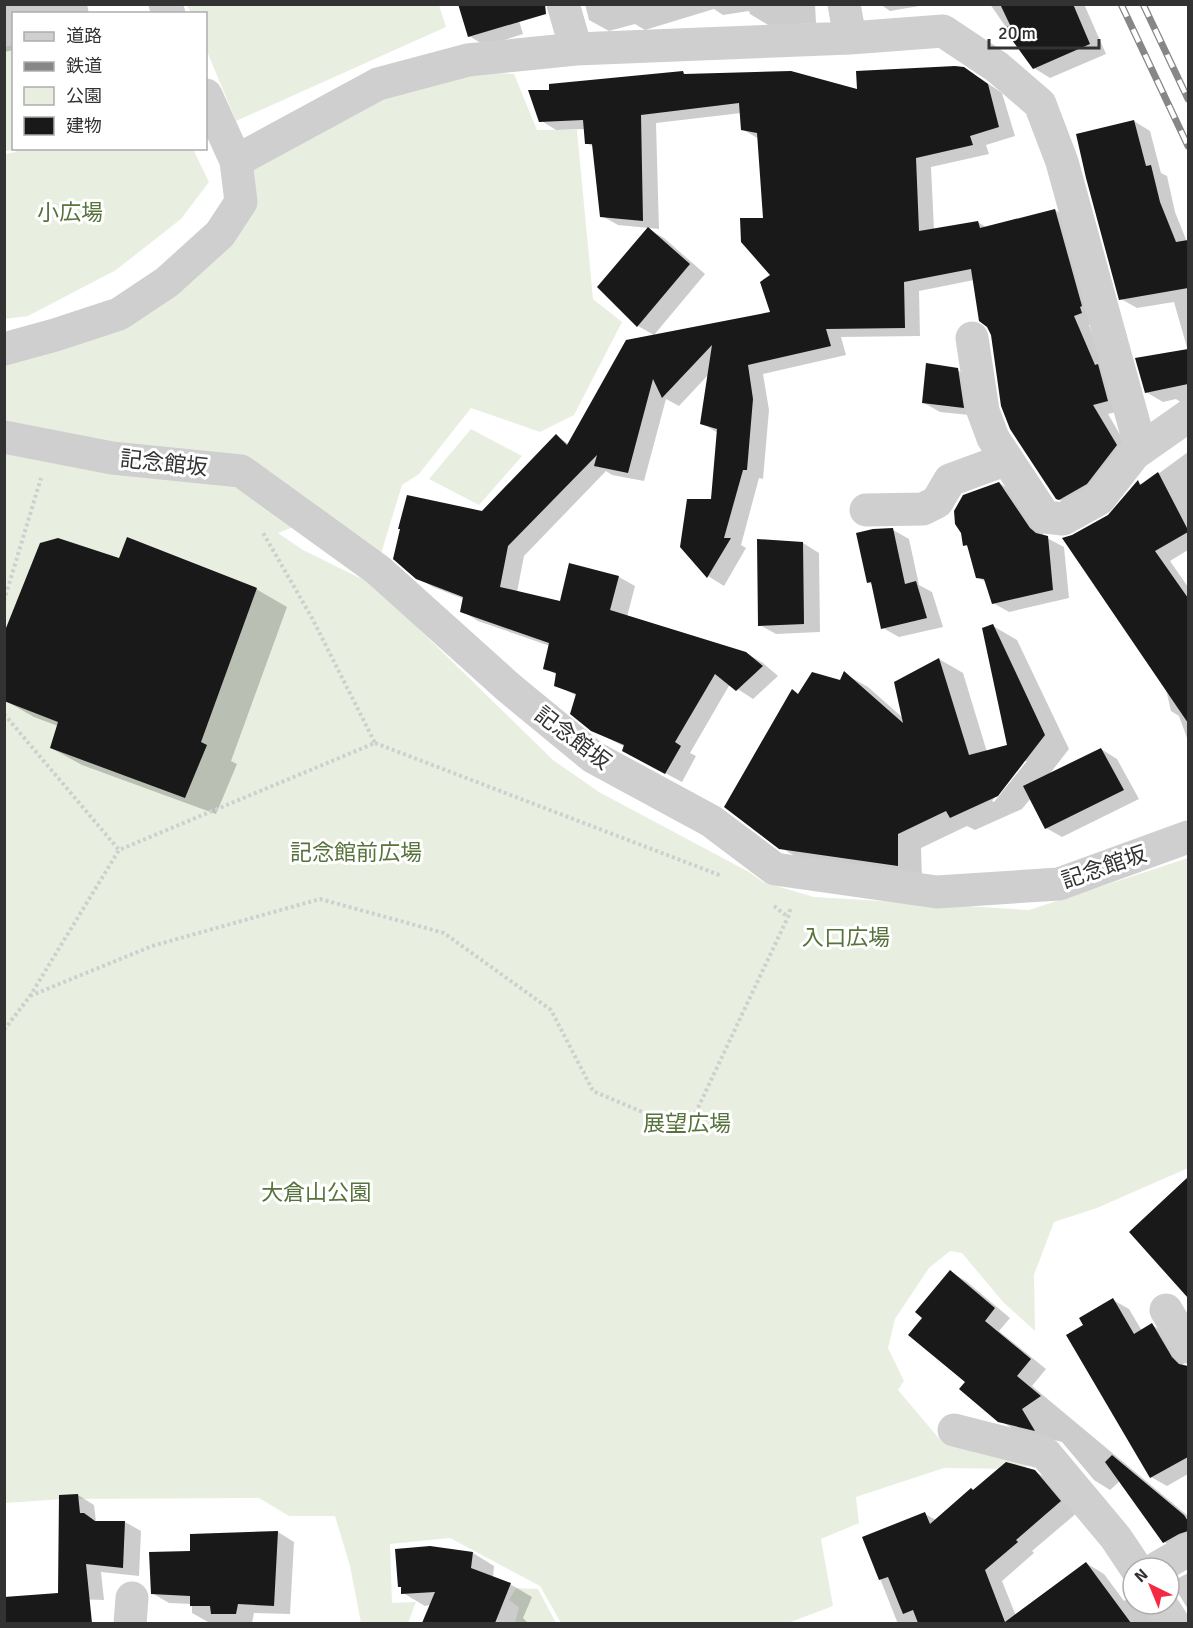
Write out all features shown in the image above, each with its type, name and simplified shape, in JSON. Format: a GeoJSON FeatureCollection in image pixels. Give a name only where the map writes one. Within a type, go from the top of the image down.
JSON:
{"type":"FeatureCollection","features":[{"type":"Feature","properties":{"kind":"street"},"geometry":{"type":"LineString","coordinates":[[563,4],[576,49]]}},
{"type":"Feature","properties":{"kind":"street"},"geometry":{"type":"LineString","coordinates":[[844,4],[850,38]]}},
{"type":"Feature","properties":{"kind":"street"},"geometry":{"type":"LineString","coordinates":[[236,161],[378,84],[468,60],[576,49],[850,38],[943,31],[997,67],[1040,104],[1062,162],[1142,449]]}},
{"type":"Feature","properties":{"kind":"street"},"geometry":{"type":"LineString","coordinates":[[4,350],[119,314],[167,282],[220,234],[241,201],[236,161],[207,97]]}},
{"type":"Feature","properties":{"kind":"street"},"geometry":{"type":"LineString","coordinates":[[972,338],[983,411],[993,438],[1045,517],[1063,519],[1099,499],[1134,454],[1188,416]]}},
{"type":"Feature","properties":{"kind":"street","name":"記念館坂"},"geometry":{"type":"LineString","coordinates":[[4,437],[112,458],[241,471],[378,570],[507,687],[593,758],[711,821],[775,869],[937,892],[1059,884],[1188,837]]}},
{"type":"Feature","properties":{"kind":"street"},"geometry":{"type":"LineString","coordinates":[[866,510],[923,508],[937,502],[950,480],[1007,459]]}},
{"type":"Feature","properties":{"kind":"street"},"geometry":{"type":"LineString","coordinates":[[1166,1310],[1188,1347]]}},
{"type":"Feature","properties":{"kind":"street"},"geometry":{"type":"LineString","coordinates":[[954,1430],[1045,1453],[1116,1538],[1128,1556]]}},
{"type":"Feature","properties":{"kind":"path"},"geometry":{"type":"LineString","coordinates":[[4,601],[50,446]]}},
{"type":"Feature","properties":{"kind":"path"},"geometry":{"type":"LineString","coordinates":[[261,529],[312,618],[375,743],[730,879]]}},
{"type":"Feature","properties":{"kind":"path"},"geometry":{"type":"LineString","coordinates":[[4,714],[119,850]]}},
{"type":"Feature","properties":{"kind":"path"},"geometry":{"type":"LineString","coordinates":[[4,1029],[30,996],[119,850],[375,743]]}},
{"type":"Feature","properties":{"kind":"path"},"geometry":{"type":"LineString","coordinates":[[30,996],[152,946],[320,899],[444,933],[551,1010],[593,1091],[687,1131],[789,918],[798,873]]}},
{"type":"Feature","properties":{"kind":"path"},"geometry":{"type":"LineString","coordinates":[[770,902],[789,918]]}},
{"type":"Feature","properties":{"kind":"green space"},"geometry":{"type":"Polygon","coordinates":[[[187,5],[439,5],[446,27],[236,121],[207,51],[207,12],[190,12],[187,5]]]}},
{"type":"Feature","properties":{"kind":"green space","name":"小広場"},"geometry":{"type":"Polygon","coordinates":[[[12,45],[12,150],[15,150],[5,151],[4,47],[12,45]]]}},
{"type":"Feature","properties":{"kind":"green space","name":"大倉山公園"},"geometry":{"type":"Polygon","coordinates":[[[473,72],[514,74],[537,130],[577,130],[593,299],[622,322],[574,415],[540,432],[471,408],[419,474],[402,485],[380,557],[296,526],[278,533],[303,550],[374,585],[553,760],[599,792],[749,872],[763,882],[814,897],[1029,910],[1188,858],[1188,1168],[1097,1208],[1054,1222],[1034,1275],[1035,1331],[1003,1302],[962,1253],[950,1251],[929,1268],[895,1319],[888,1348],[904,1381],[898,1390],[942,1442],[1030,1459],[1025,1469],[944,1468],[856,1497],[859,1523],[821,1539],[833,1606],[788,1623],[561,1623],[540,1586],[450,1538],[390,1544],[392,1603],[416,1602],[408,1623],[361,1623],[350,1566],[335,1516],[289,1516],[259,1498],[63,1499],[5,1503],[5,345],[113,305],[188,257],[234,197],[227,169],[384,95],[473,72]]]}},
{"type":"Feature","properties":{"kind":"green space","name":"小広場"},"geometry":{"type":"Polygon","coordinates":[[[15,150],[193,150],[209,182],[181,219],[116,270],[28,316],[5,319],[5,154],[16,152],[15,150]]]}},
{"type":"Feature","properties":{"kind":"green space"},"geometry":{"type":"Polygon","coordinates":[[[471,429],[522,456],[479,505],[429,479],[471,429]]]}},
{"type":"Feature","properties":{"kind":"green space"},"geometry":{"type":"Polygon","coordinates":[[[516,1588],[538,1589],[556,1623],[515,1623],[519,1607],[509,1600],[516,1588]]]}},
{"type":"Feature","properties":{"kind":"building"},"geometry":{"type":"Polygon","coordinates":[[[458,4],[545,4],[546,14],[468,37],[458,4]]]}},
{"type":"Feature","properties":{"kind":"building"},"geometry":{"type":"Polygon","coordinates":[[[1000,4],[1073,4],[1090,44],[1033,69],[1004,29],[1010,25],[1000,4]]]}},
{"type":"Feature","properties":{"kind":"building"},"geometry":{"type":"Polygon","coordinates":[[[964,67],[988,84],[999,127],[970,136],[973,145],[916,158],[919,231],[978,221],[980,228],[1055,209],[1082,306],[1080,307],[1082,313],[1074,316],[1095,365],[1098,364],[1108,401],[1093,405],[1117,445],[1087,484],[1059,500],[1056,499],[1010,429],[1001,406],[991,335],[987,327],[979,321],[971,269],[904,282],[905,328],[826,329],[831,346],[748,365],[753,399],[747,470],[743,470],[724,538],[731,538],[707,578],[680,547],[687,499],[711,499],[717,429],[700,424],[712,345],[662,398],[653,379],[628,473],[594,466],[597,455],[508,546],[500,587],[560,601],[569,563],[619,576],[610,610],[746,652],[763,666],[736,691],[715,674],[675,742],[681,746],[665,774],[622,751],[624,745],[591,731],[570,714],[576,694],[554,686],[556,673],[543,669],[549,643],[460,612],[463,597],[416,579],[393,559],[407,495],[482,511],[556,434],[567,445],[626,340],[770,312],[760,282],[770,275],[741,242],[740,218],[763,218],[757,133],[741,130],[739,103],[641,115],[643,221],[600,217],[592,144],[585,144],[583,120],[539,122],[528,90],[549,90],[549,84],[683,71],[684,74],[791,71],[857,89],[856,71],[964,67]]]}},
{"type":"Feature","properties":{"kind":"building"},"geometry":{"type":"Polygon","coordinates":[[[1134,120],[1146,166],[1151,165],[1160,202],[1176,242],[1188,240],[1188,288],[1119,300],[1076,134],[1134,120]]]}},
{"type":"Feature","properties":{"kind":"building"},"geometry":{"type":"Polygon","coordinates":[[[648,227],[690,264],[637,327],[597,287],[648,227]]]}},
{"type":"Feature","properties":{"kind":"building"},"geometry":{"type":"Polygon","coordinates":[[[1188,349],[1188,384],[1145,393],[1135,358],[1188,349]]]}},
{"type":"Feature","properties":{"kind":"building"},"geometry":{"type":"Polygon","coordinates":[[[926,363],[958,368],[964,408],[922,403],[926,363]]]}},
{"type":"Feature","properties":{"kind":"building"},"geometry":{"type":"Polygon","coordinates":[[[1158,472],[1188,530],[1155,551],[1188,598],[1188,723],[1062,538],[1108,515],[1138,480],[1140,485],[1158,472]]]}},
{"type":"Feature","properties":{"kind":"building"},"geometry":{"type":"Polygon","coordinates":[[[999,482],[1030,528],[1036,533],[1048,536],[1053,590],[992,604],[984,579],[976,578],[967,545],[963,546],[961,533],[955,524],[954,511],[963,495],[999,482]]]}},
{"type":"Feature","properties":{"kind":"building"},"geometry":{"type":"Polygon","coordinates":[[[893,528],[905,584],[916,581],[927,618],[881,629],[871,582],[867,583],[856,533],[893,528]]]}},
{"type":"Feature","properties":{"kind":"building"},"geometry":{"type":"Polygon","coordinates":[[[127,537],[257,588],[201,742],[207,745],[185,798],[50,748],[58,722],[4,701],[4,633],[40,543],[58,538],[119,558],[127,537]]]}},
{"type":"Feature","properties":{"kind":"building"},"geometry":{"type":"Polygon","coordinates":[[[757,539],[803,542],[804,624],[758,626],[757,539]]]}},
{"type":"Feature","properties":{"kind":"building"},"geometry":{"type":"Polygon","coordinates":[[[993,624],[1045,735],[998,796],[950,818],[946,811],[898,834],[898,866],[779,849],[724,807],[792,689],[798,694],[812,672],[840,680],[844,671],[903,723],[894,682],[939,658],[969,755],[1007,745],[982,628],[993,624]]]}},
{"type":"Feature","properties":{"kind":"building"},"geometry":{"type":"Polygon","coordinates":[[[1101,748],[1124,790],[1045,829],[1023,786],[1101,748]]]}},
{"type":"Feature","properties":{"kind":"building"},"geometry":{"type":"Polygon","coordinates":[[[1188,1177],[1188,1298],[1129,1232],[1188,1177]]]}},
{"type":"Feature","properties":{"kind":"building"},"geometry":{"type":"Polygon","coordinates":[[[950,1270],[995,1308],[985,1321],[1031,1359],[1017,1376],[1041,1396],[1022,1409],[1035,1431],[998,1422],[959,1389],[965,1382],[908,1335],[922,1318],[915,1312],[950,1270]]]}},
{"type":"Feature","properties":{"kind":"building"},"geometry":{"type":"Polygon","coordinates":[[[1113,1298],[1134,1334],[1152,1323],[1172,1357],[1179,1364],[1188,1366],[1188,1457],[1150,1478],[1066,1335],[1083,1325],[1079,1318],[1113,1298]]]}},
{"type":"Feature","properties":{"kind":"building"},"geometry":{"type":"Polygon","coordinates":[[[1112,1455],[1184,1515],[1188,1521],[1188,1531],[1163,1543],[1105,1462],[1112,1455]]]}},
{"type":"Feature","properties":{"kind":"building"},"geometry":{"type":"Polygon","coordinates":[[[1006,1462],[1035,1470],[1061,1501],[985,1570],[1005,1622],[1086,1562],[1121,1609],[1121,1616],[1126,1616],[1131,1623],[918,1623],[913,1610],[903,1614],[888,1577],[879,1580],[862,1537],[925,1512],[930,1524],[971,1488],[973,1490],[1006,1462]]]}},
{"type":"Feature","properties":{"kind":"building"},"geometry":{"type":"Polygon","coordinates":[[[78,1494],[80,1513],[84,1513],[95,1521],[125,1521],[123,1568],[86,1564],[92,1623],[6,1623],[4,1597],[58,1593],[59,1495],[78,1494]]]}},
{"type":"Feature","properties":{"kind":"building"},"geometry":{"type":"Polygon","coordinates":[[[278,1531],[274,1606],[238,1604],[236,1614],[211,1614],[210,1606],[190,1606],[190,1596],[151,1594],[149,1552],[190,1551],[190,1534],[278,1531]]]}},
{"type":"Feature","properties":{"kind":"building"},"geometry":{"type":"Polygon","coordinates":[[[430,1546],[473,1552],[471,1568],[511,1583],[495,1623],[422,1623],[435,1592],[401,1594],[401,1587],[398,1587],[395,1549],[430,1546]]]}},
{"type":"Feature","properties":{"kind":"railway"},"geometry":{"type":"LineString","coordinates":[[1121,4],[1188,146]]}},
{"type":"Feature","properties":{"kind":"railway"},"geometry":{"type":"LineString","coordinates":[[1143,4],[1188,99]]}},
{"type":"Feature","properties":{"kind":"park label","name":"記念館前広場"},"geometry":{"type":"Point","coordinates":[356,852]}},
{"type":"Feature","properties":{"kind":"park label","name":"入口広場"},"geometry":{"type":"Point","coordinates":[846,937]}},
{"type":"Feature","properties":{"kind":"park label","name":"展望広場"},"geometry":{"type":"Point","coordinates":[687,1123]}}]}
